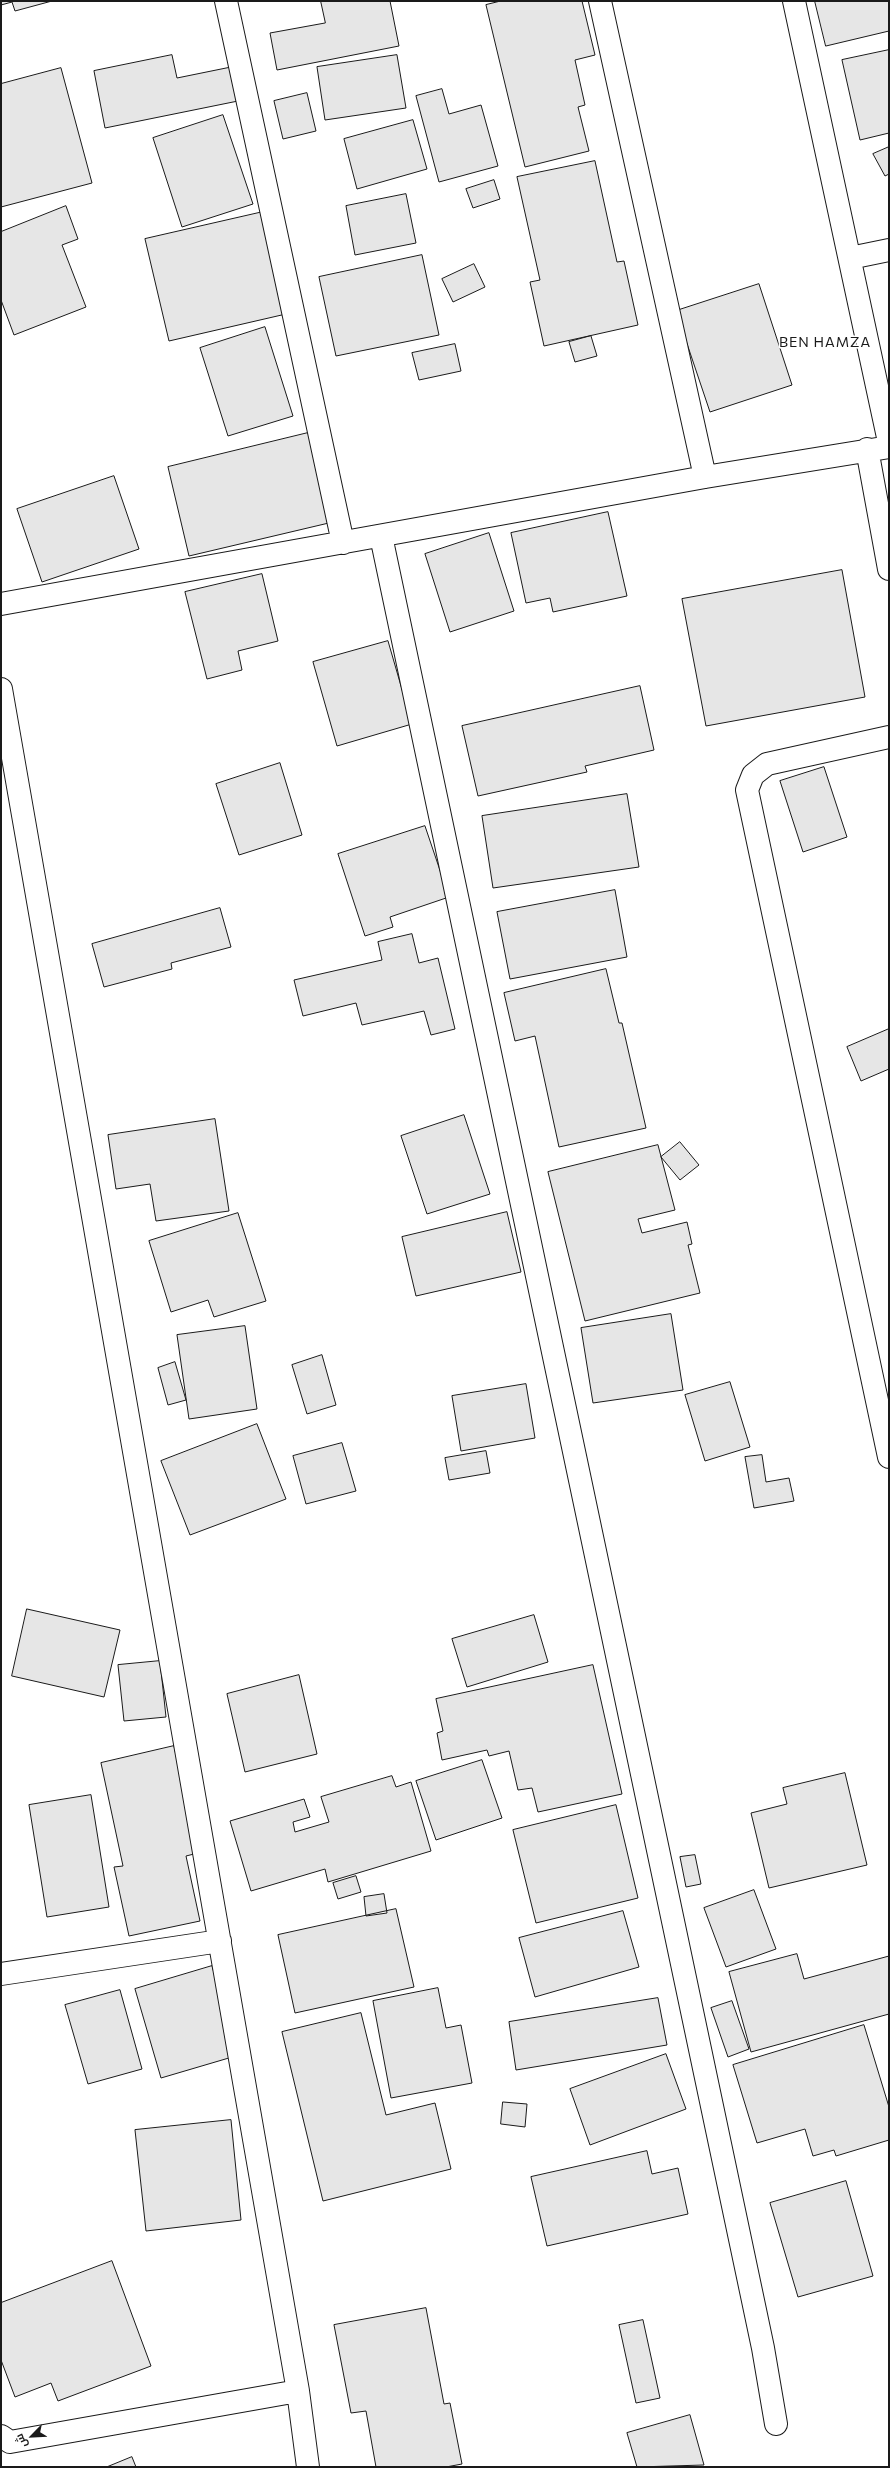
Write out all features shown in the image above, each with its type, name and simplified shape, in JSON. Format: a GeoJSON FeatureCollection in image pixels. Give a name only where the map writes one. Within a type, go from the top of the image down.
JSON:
{"type":"FeatureCollection","features":[{"type":"Feature","properties":{"kind":"street"},"geometry":{"type":"LineString","coordinates":[[226,1],[343,543]]}},
{"type":"Feature","properties":{"kind":"street"},"geometry":{"type":"LineString","coordinates":[[600,1],[705,477]]}},
{"type":"Feature","properties":{"kind":"street"},"geometry":{"type":"LineString","coordinates":[[794,1],[889,442]]}},
{"type":"Feature","properties":{"kind":"street"},"geometry":{"type":"LineString","coordinates":[[850,258],[889,250]]}},
{"type":"Feature","properties":{"kind":"street"},"geometry":{"type":"LineString","coordinates":[[1,604],[705,477],[889,446]]}},
{"type":"Feature","properties":{"kind":"street"},"geometry":{"type":"LineString","coordinates":[[867,449],[889,569]]}},
{"type":"Feature","properties":{"kind":"street"},"geometry":{"type":"LineString","coordinates":[[382,536],[760,2332],[776,2424]]}},
{"type":"Feature","properties":{"kind":"street"},"geometry":{"type":"LineString","coordinates":[[1,689],[298,2391],[308,2467]]}},
{"type":"Feature","properties":{"kind":"street"},"geometry":{"type":"LineString","coordinates":[[889,737],[767,764],[753,775],[747,790],[889,1457]]}},
{"type":"Feature","properties":{"kind":"street"},"geometry":{"type":"LineString","coordinates":[[1,1974],[220,1941]]}},
{"type":"Feature","properties":{"kind":"street"},"geometry":{"type":"LineString","coordinates":[[1,2436],[10,2442],[298,2391]]}},
{"type":"Feature","properties":{"kind":"building"},"geometry":{"type":"Polygon","coordinates":[[[1,1],[52,1],[15,11],[12,2],[1,5],[1,1]]]}},
{"type":"Feature","properties":{"kind":"building"},"geometry":{"type":"Polygon","coordinates":[[[321,1],[390,1],[399,46],[277,70],[270,33],[325,23],[321,1]]]}},
{"type":"Feature","properties":{"kind":"building"},"geometry":{"type":"Polygon","coordinates":[[[501,1],[582,1],[595,55],[575,60],[585,105],[578,107],[589,151],[525,167],[486,5],[501,1]]]}},
{"type":"Feature","properties":{"kind":"building"},"geometry":{"type":"Polygon","coordinates":[[[815,1],[889,1],[889,31],[826,46],[815,1]]]}},
{"type":"Feature","properties":{"kind":"building"},"geometry":{"type":"Polygon","coordinates":[[[889,50],[889,133],[860,140],[842,60],[889,50]]]}},
{"type":"Feature","properties":{"kind":"building"},"geometry":{"type":"Polygon","coordinates":[[[172,55],[177,78],[231,67],[238,101],[105,128],[94,71],[172,55]]]}},
{"type":"Feature","properties":{"kind":"building"},"geometry":{"type":"Polygon","coordinates":[[[397,55],[406,108],[325,120],[317,67],[397,55]]]}},
{"type":"Feature","properties":{"kind":"building"},"geometry":{"type":"Polygon","coordinates":[[[61,68],[92,183],[1,207],[1,84],[61,68]]]}},
{"type":"Feature","properties":{"kind":"building"},"geometry":{"type":"Polygon","coordinates":[[[442,89],[449,114],[481,105],[498,166],[439,182],[416,96],[442,89]]]}},
{"type":"Feature","properties":{"kind":"building"},"geometry":{"type":"Polygon","coordinates":[[[307,93],[316,131],[283,139],[274,101],[307,93]]]}},
{"type":"Feature","properties":{"kind":"building"},"geometry":{"type":"Polygon","coordinates":[[[223,115],[253,204],[182,227],[153,138],[223,115]]]}},
{"type":"Feature","properties":{"kind":"building"},"geometry":{"type":"Polygon","coordinates":[[[413,120],[427,169],[357,189],[344,139],[413,120]]]}},
{"type":"Feature","properties":{"kind":"building"},"geometry":{"type":"Polygon","coordinates":[[[889,147],[889,174],[885,176],[873,154],[889,147]]]}},
{"type":"Feature","properties":{"kind":"building"},"geometry":{"type":"Polygon","coordinates":[[[595,161],[617,262],[624,261],[638,325],[544,346],[530,282],[540,280],[517,177],[595,161]]]}},
{"type":"Feature","properties":{"kind":"building"},"geometry":{"type":"Polygon","coordinates":[[[494,180],[500,199],[473,208],[466,189],[494,180]]]}},
{"type":"Feature","properties":{"kind":"building"},"geometry":{"type":"Polygon","coordinates":[[[406,194],[416,243],[355,255],[346,206],[406,194]]]}},
{"type":"Feature","properties":{"kind":"building"},"geometry":{"type":"Polygon","coordinates":[[[66,206],[78,239],[62,245],[86,307],[14,335],[1,300],[1,232],[66,206]]]}},
{"type":"Feature","properties":{"kind":"building"},"geometry":{"type":"Polygon","coordinates":[[[263,212],[286,314],[169,341],[145,239],[263,212]]]}},
{"type":"Feature","properties":{"kind":"building"},"geometry":{"type":"Polygon","coordinates":[[[422,255],[439,335],[336,356],[319,277],[422,255]]]}},
{"type":"Feature","properties":{"kind":"building"},"geometry":{"type":"Polygon","coordinates":[[[474,264],[485,287],[453,302],[442,279],[474,264]]]}},
{"type":"Feature","properties":{"kind":"building"},"geometry":{"type":"Polygon","coordinates":[[[759,284],[792,385],[710,412],[676,311],[759,284]]]}},
{"type":"Feature","properties":{"kind":"building"},"geometry":{"type":"Polygon","coordinates":[[[265,327],[293,416],[228,436],[200,348],[265,327]]]}},
{"type":"Feature","properties":{"kind":"building"},"geometry":{"type":"Polygon","coordinates":[[[591,336],[597,356],[575,362],[569,342],[591,336]]]}},
{"type":"Feature","properties":{"kind":"building"},"geometry":{"type":"Polygon","coordinates":[[[455,344],[461,371],[419,380],[412,353],[455,344]]]}},
{"type":"Feature","properties":{"kind":"building"},"geometry":{"type":"Polygon","coordinates":[[[312,432],[333,522],[189,556],[168,467],[312,432]]]}},
{"type":"Feature","properties":{"kind":"building"},"geometry":{"type":"Polygon","coordinates":[[[114,476],[139,549],[42,582],[17,509],[114,476]]]}},
{"type":"Feature","properties":{"kind":"building"},"geometry":{"type":"Polygon","coordinates":[[[608,512],[627,596],[553,612],[550,598],[526,603],[511,533],[608,512]]]}},
{"type":"Feature","properties":{"kind":"building"},"geometry":{"type":"Polygon","coordinates":[[[489,533],[514,611],[450,632],[425,554],[489,533]]]}},
{"type":"Feature","properties":{"kind":"building"},"geometry":{"type":"Polygon","coordinates":[[[842,570],[865,697],[706,726],[682,599],[842,570]]]}},
{"type":"Feature","properties":{"kind":"building"},"geometry":{"type":"Polygon","coordinates":[[[262,574],[278,641],[238,651],[242,670],[207,679],[185,592],[262,574]]]}},
{"type":"Feature","properties":{"kind":"building"},"geometry":{"type":"Polygon","coordinates":[[[388,641],[412,724],[337,746],[313,662],[388,641]]]}},
{"type":"Feature","properties":{"kind":"building"},"geometry":{"type":"Polygon","coordinates":[[[640,686],[654,750],[585,766],[587,772],[478,796],[462,726],[640,686]]]}},
{"type":"Feature","properties":{"kind":"building"},"geometry":{"type":"Polygon","coordinates":[[[280,763],[302,835],[239,855],[216,784],[280,763]]]}},
{"type":"Feature","properties":{"kind":"building"},"geometry":{"type":"Polygon","coordinates":[[[824,767],[847,837],[803,852],[780,781],[824,767]]]}},
{"type":"Feature","properties":{"kind":"building"},"geometry":{"type":"Polygon","coordinates":[[[627,794],[639,867],[493,888],[482,816],[627,794]]]}},
{"type":"Feature","properties":{"kind":"building"},"geometry":{"type":"Polygon","coordinates":[[[425,826],[449,897],[390,917],[393,927],[365,936],[338,854],[425,826]]]}},
{"type":"Feature","properties":{"kind":"building"},"geometry":{"type":"Polygon","coordinates":[[[615,890],[627,957],[510,979],[497,912],[615,890]]]}},
{"type":"Feature","properties":{"kind":"building"},"geometry":{"type":"Polygon","coordinates":[[[220,908],[231,947],[171,963],[172,969],[104,987],[92,944],[220,908]]]}},
{"type":"Feature","properties":{"kind":"building"},"geometry":{"type":"Polygon","coordinates":[[[412,934],[419,963],[438,958],[455,1029],[431,1035],[424,1011],[362,1025],[356,1003],[303,1016],[294,980],[382,960],[378,942],[412,934]]]}},
{"type":"Feature","properties":{"kind":"building"},"geometry":{"type":"Polygon","coordinates":[[[606,969],[619,1023],[622,1023],[646,1128],[559,1147],[535,1036],[515,1041],[504,993],[606,969]]]}},
{"type":"Feature","properties":{"kind":"building"},"geometry":{"type":"Polygon","coordinates":[[[889,1029],[889,1069],[861,1081],[847,1047],[889,1029]]]}},
{"type":"Feature","properties":{"kind":"building"},"geometry":{"type":"Polygon","coordinates":[[[464,1115],[490,1194],[427,1214],[401,1136],[464,1115]]]}},
{"type":"Feature","properties":{"kind":"building"},"geometry":{"type":"Polygon","coordinates":[[[215,1119],[229,1211],[156,1221],[150,1184],[116,1189],[108,1135],[215,1119]]]}},
{"type":"Feature","properties":{"kind":"building"},"geometry":{"type":"Polygon","coordinates":[[[680,1142],[699,1165],[680,1180],[661,1157],[680,1142]]]}},
{"type":"Feature","properties":{"kind":"building"},"geometry":{"type":"Polygon","coordinates":[[[658,1145],[675,1210],[638,1219],[642,1233],[687,1222],[692,1244],[688,1245],[700,1293],[585,1321],[548,1172],[658,1145]]]}},
{"type":"Feature","properties":{"kind":"building"},"geometry":{"type":"Polygon","coordinates":[[[507,1212],[521,1272],[416,1296],[402,1237],[507,1212]]]}},
{"type":"Feature","properties":{"kind":"building"},"geometry":{"type":"Polygon","coordinates":[[[238,1213],[266,1301],[214,1317],[208,1300],[171,1312],[149,1241],[238,1213]]]}},
{"type":"Feature","properties":{"kind":"building"},"geometry":{"type":"Polygon","coordinates":[[[671,1314],[683,1390],[593,1403],[581,1328],[671,1314]]]}},
{"type":"Feature","properties":{"kind":"building"},"geometry":{"type":"Polygon","coordinates":[[[245,1326],[257,1409],[189,1419],[177,1335],[245,1326]]]}},
{"type":"Feature","properties":{"kind":"building"},"geometry":{"type":"Polygon","coordinates":[[[322,1355],[336,1405],[307,1414],[292,1365],[322,1355]]]}},
{"type":"Feature","properties":{"kind":"building"},"geometry":{"type":"Polygon","coordinates":[[[175,1362],[186,1400],[168,1405],[158,1368],[175,1362]]]}},
{"type":"Feature","properties":{"kind":"building"},"geometry":{"type":"Polygon","coordinates":[[[730,1382],[750,1447],[705,1461],[685,1395],[730,1382]]]}},
{"type":"Feature","properties":{"kind":"building"},"geometry":{"type":"Polygon","coordinates":[[[526,1384],[535,1438],[461,1451],[452,1396],[526,1384]]]}},
{"type":"Feature","properties":{"kind":"building"},"geometry":{"type":"Polygon","coordinates":[[[257,1424],[286,1499],[190,1535],[161,1461],[257,1424]]]}},
{"type":"Feature","properties":{"kind":"building"},"geometry":{"type":"Polygon","coordinates":[[[342,1443],[356,1491],[306,1504],[293,1456],[342,1443]]]}},
{"type":"Feature","properties":{"kind":"building"},"geometry":{"type":"Polygon","coordinates":[[[486,1451],[490,1473],[449,1480],[445,1458],[486,1451]]]}},
{"type":"Feature","properties":{"kind":"building"},"geometry":{"type":"Polygon","coordinates":[[[762,1455],[766,1482],[789,1478],[794,1501],[754,1508],[745,1457],[762,1455]]]}},
{"type":"Feature","properties":{"kind":"building"},"geometry":{"type":"Polygon","coordinates":[[[27,1609],[120,1630],[104,1697],[12,1676],[27,1609]]]}},
{"type":"Feature","properties":{"kind":"building"},"geometry":{"type":"Polygon","coordinates":[[[534,1615],[548,1662],[467,1687],[452,1639],[534,1615]]]}},
{"type":"Feature","properties":{"kind":"building"},"geometry":{"type":"Polygon","coordinates":[[[160,1661],[166,1717],[124,1721],[118,1665],[160,1661]]]}},
{"type":"Feature","properties":{"kind":"building"},"geometry":{"type":"Polygon","coordinates":[[[593,1665],[622,1794],[538,1812],[532,1788],[518,1790],[509,1751],[489,1756],[487,1750],[442,1760],[437,1733],[443,1731],[436,1699],[593,1665]]]}},
{"type":"Feature","properties":{"kind":"building"},"geometry":{"type":"Polygon","coordinates":[[[299,1675],[317,1754],[245,1772],[227,1694],[299,1675]]]}},
{"type":"Feature","properties":{"kind":"building"},"geometry":{"type":"Polygon","coordinates":[[[174,1746],[198,1853],[186,1856],[200,1921],[129,1936],[114,1867],[123,1866],[101,1763],[174,1746]]]}},
{"type":"Feature","properties":{"kind":"building"},"geometry":{"type":"Polygon","coordinates":[[[482,1760],[502,1818],[436,1840],[416,1781],[482,1760]]]}},
{"type":"Feature","properties":{"kind":"building"},"geometry":{"type":"Polygon","coordinates":[[[845,1773],[867,1865],[769,1888],[751,1813],[787,1804],[783,1788],[845,1773]]]}},
{"type":"Feature","properties":{"kind":"building"},"geometry":{"type":"Polygon","coordinates":[[[392,1776],[396,1787],[411,1782],[431,1851],[328,1882],[325,1869],[251,1891],[230,1821],[304,1799],[310,1817],[293,1822],[295,1832],[329,1822],[321,1797],[392,1776]]]}},
{"type":"Feature","properties":{"kind":"building"},"geometry":{"type":"Polygon","coordinates":[[[91,1795],[109,1907],[47,1917],[29,1805],[91,1795]]]}},
{"type":"Feature","properties":{"kind":"building"},"geometry":{"type":"Polygon","coordinates":[[[616,1805],[638,1898],[536,1923],[513,1830],[616,1805]]]}},
{"type":"Feature","properties":{"kind":"building"},"geometry":{"type":"Polygon","coordinates":[[[695,1855],[701,1884],[686,1887],[680,1857],[695,1855]]]}},
{"type":"Feature","properties":{"kind":"building"},"geometry":{"type":"Polygon","coordinates":[[[356,1876],[361,1892],[338,1899],[333,1883],[356,1876]]]}},
{"type":"Feature","properties":{"kind":"building"},"geometry":{"type":"Polygon","coordinates":[[[754,1890],[776,1949],[726,1967],[704,1908],[754,1890]]]}},
{"type":"Feature","properties":{"kind":"building"},"geometry":{"type":"Polygon","coordinates":[[[384,1894],[387,1913],[366,1916],[364,1897],[384,1894]]]}},
{"type":"Feature","properties":{"kind":"building"},"geometry":{"type":"Polygon","coordinates":[[[396,1909],[414,1987],[295,2013],[278,1935],[396,1909]]]}},
{"type":"Feature","properties":{"kind":"building"},"geometry":{"type":"Polygon","coordinates":[[[623,1911],[639,1967],[535,1997],[519,1938],[623,1911]]]}},
{"type":"Feature","properties":{"kind":"building"},"geometry":{"type":"Polygon","coordinates":[[[797,1954],[804,1979],[889,1956],[889,2014],[751,2052],[729,1972],[797,1954]]]}},
{"type":"Feature","properties":{"kind":"building"},"geometry":{"type":"Polygon","coordinates":[[[212,1966],[239,2055],[161,2078],[135,1989],[212,1966]]]}},
{"type":"Feature","properties":{"kind":"building"},"geometry":{"type":"Polygon","coordinates":[[[438,1988],[446,2028],[461,2025],[472,2083],[391,2098],[373,2001],[438,1988]]]}},
{"type":"Feature","properties":{"kind":"building"},"geometry":{"type":"Polygon","coordinates":[[[120,1990],[142,2069],[88,2084],[65,2005],[120,1990]]]}},
{"type":"Feature","properties":{"kind":"building"},"geometry":{"type":"Polygon","coordinates":[[[658,1998],[667,2045],[516,2070],[509,2022],[658,1998]]]}},
{"type":"Feature","properties":{"kind":"building"},"geometry":{"type":"Polygon","coordinates":[[[732,2001],[749,2049],[728,2057],[711,2008],[732,2001]]]}},
{"type":"Feature","properties":{"kind":"building"},"geometry":{"type":"Polygon","coordinates":[[[361,2013],[386,2115],[435,2103],[451,2169],[323,2201],[282,2032],[361,2013]]]}},
{"type":"Feature","properties":{"kind":"building"},"geometry":{"type":"Polygon","coordinates":[[[864,2025],[889,2107],[889,2140],[836,2156],[834,2150],[813,2156],[805,2129],[757,2143],[733,2065],[864,2025]]]}},
{"type":"Feature","properties":{"kind":"building"},"geometry":{"type":"Polygon","coordinates":[[[666,2054],[686,2109],[590,2145],[570,2089],[666,2054]]]}},
{"type":"Feature","properties":{"kind":"building"},"geometry":{"type":"Polygon","coordinates":[[[503,2102],[527,2104],[525,2127],[501,2124],[503,2102]]]}},
{"type":"Feature","properties":{"kind":"building"},"geometry":{"type":"Polygon","coordinates":[[[231,2120],[241,2220],[146,2231],[135,2130],[231,2120]]]}},
{"type":"Feature","properties":{"kind":"building"},"geometry":{"type":"Polygon","coordinates":[[[647,2151],[652,2174],[678,2168],[688,2214],[547,2246],[531,2177],[647,2151]]]}},
{"type":"Feature","properties":{"kind":"building"},"geometry":{"type":"Polygon","coordinates":[[[846,2181],[873,2276],[798,2297],[770,2203],[846,2181]]]}},
{"type":"Feature","properties":{"kind":"building"},"geometry":{"type":"Polygon","coordinates":[[[112,2261],[151,2366],[58,2401],[51,2383],[15,2397],[1,2360],[1,2303],[112,2261]]]}},
{"type":"Feature","properties":{"kind":"building"},"geometry":{"type":"Polygon","coordinates":[[[426,2308],[444,2404],[450,2403],[462,2464],[446,2467],[376,2467],[366,2411],[351,2413],[334,2325],[426,2308]]]}},
{"type":"Feature","properties":{"kind":"building"},"geometry":{"type":"Polygon","coordinates":[[[643,2320],[660,2398],[636,2403],[619,2325],[643,2320]]]}},
{"type":"Feature","properties":{"kind":"building"},"geometry":{"type":"Polygon","coordinates":[[[690,2415],[704,2465],[637,2467],[627,2433],[690,2415]]]}},
{"type":"Feature","properties":{"kind":"building"},"geometry":{"type":"Polygon","coordinates":[[[132,2457],[136,2467],[107,2467],[132,2457]]]}},
{"type":"Feature","properties":{"kind":"district","name":"BEN HAMZA"},"geometry":{"type":"Point","coordinates":[825,342]}}]}
